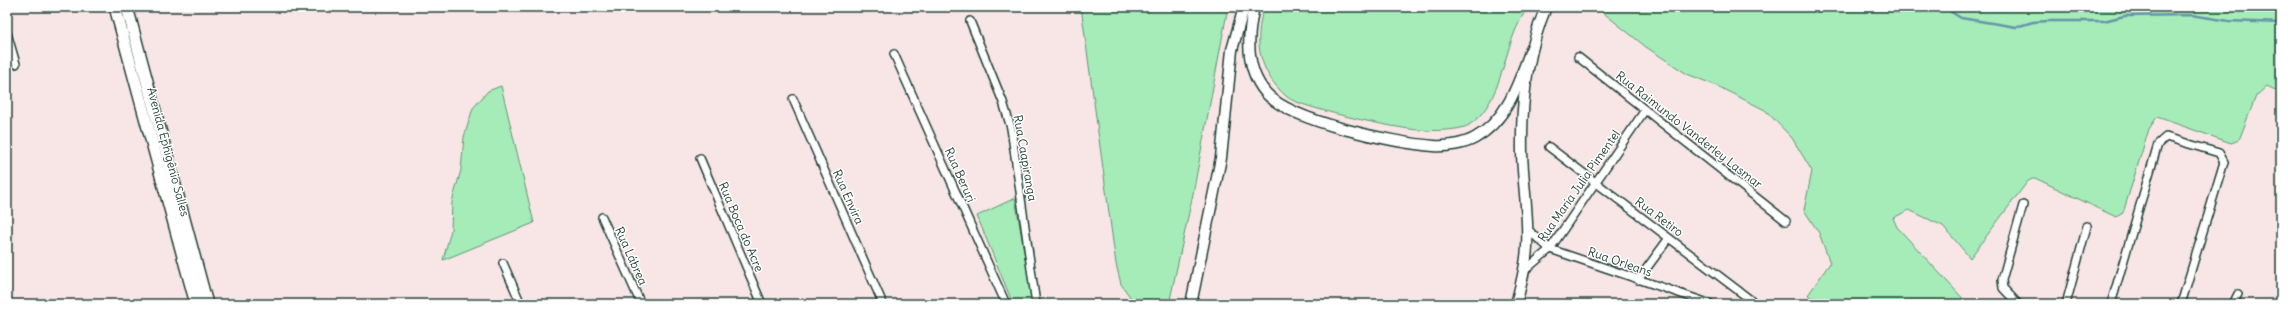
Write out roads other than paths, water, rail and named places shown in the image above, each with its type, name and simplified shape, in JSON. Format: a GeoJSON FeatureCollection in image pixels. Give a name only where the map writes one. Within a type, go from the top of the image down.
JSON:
{"type":"FeatureCollection","features":[{"type":"Feature","properties":{"kind":"main road","name":"Avenida Ephigênio Salles"},"geometry":{"type":"LineString","coordinates":[[115,7],[196,304]]}},
{"type":"Feature","properties":{"kind":"main road","name":"Avenida Ephigênio Salles"},"geometry":{"type":"LineString","coordinates":[[127,7],[206,304]]}},
{"type":"Feature","properties":{"kind":"main road"},"geometry":{"type":"LineString","coordinates":[[1191,304],[1221,158],[1232,50],[1244,7]]}},
{"type":"Feature","properties":{"kind":"main road"},"geometry":{"type":"LineString","coordinates":[[1254,7],[1249,29],[1250,56],[1254,75],[1266,94],[1282,107],[1299,116],[1316,121],[1380,137],[1435,146],[1448,146],[1475,138],[1495,122],[1511,98],[1532,47],[1546,7]]}},
{"type":"Feature","properties":{"kind":"main road"},"geometry":{"type":"LineString","coordinates":[[1516,304],[1524,271],[1528,229],[1522,154],[1523,126],[1532,47]]}},
{"type":"Feature","properties":{"kind":"street","name":"Rua Caapiranga"},"geometry":{"type":"LineString","coordinates":[[970,21],[1003,102],[1011,128],[1036,304]]}},
{"type":"Feature","properties":{"kind":"street"},"geometry":{"type":"LineString","coordinates":[[7,33],[16,64]]}},
{"type":"Feature","properties":{"kind":"street","name":"Rua Beruri"},"geometry":{"type":"LineString","coordinates":[[894,54],[1006,304]]}},
{"type":"Feature","properties":{"kind":"street","name":"Rua Raimundo Vanderley Lasmar"},"geometry":{"type":"LineString","coordinates":[[1578,57],[1786,221]]}},
{"type":"Feature","properties":{"kind":"street","name":"Rua Envira"},"geometry":{"type":"LineString","coordinates":[[792,99],[883,304]]}},
{"type":"Feature","properties":{"kind":"street","name":"Rua Maria Julia Pimentel"},"geometry":{"type":"LineString","coordinates":[[1524,271],[1550,249],[1645,110]]}},
{"type":"Feature","properties":{"kind":"street"},"geometry":{"type":"LineString","coordinates":[[2111,304],[2158,144],[2166,137],[2219,153],[2224,162],[2181,304]]}},
{"type":"Feature","properties":{"kind":"street","name":"Rua Retiro"},"geometry":{"type":"LineString","coordinates":[[1549,147],[1756,304]]}},
{"type":"Feature","properties":{"kind":"street","name":"Rua Boca do Acre"},"geometry":{"type":"LineString","coordinates":[[700,158],[762,304]]}},
{"type":"Feature","properties":{"kind":"street"},"geometry":{"type":"LineString","coordinates":[[2018,304],[2003,288],[2002,280],[2023,205]]}},
{"type":"Feature","properties":{"kind":"street","name":"Rua Lábrea"},"geometry":{"type":"LineString","coordinates":[[602,218],[641,304]]}},
{"type":"Feature","properties":{"kind":"street"},"geometry":{"type":"LineString","coordinates":[[2066,304],[2087,226]]}},
{"type":"Feature","properties":{"kind":"street","name":"Rua Orleans"},"geometry":{"type":"LineString","coordinates":[[1528,229],[1550,249],[1711,304]]}},
{"type":"Feature","properties":{"kind":"street"},"geometry":{"type":"LineString","coordinates":[[1638,280],[1669,238]]}},
{"type":"Feature","properties":{"kind":"street"},"geometry":{"type":"LineString","coordinates":[[503,263],[521,304]]}},
{"type":"Feature","properties":{"kind":"street"},"geometry":{"type":"LineString","coordinates":[[2233,304],[2238,294]]}},
{"type":"Feature","properties":{"kind":"waterway"},"geometry":{"type":"LineString","coordinates":[[1919,7],[1927,9],[1945,8],[1961,18],[2016,27],[2033,22],[2104,21],[2124,16],[2191,15],[2229,21],[2281,23]]}}]}
